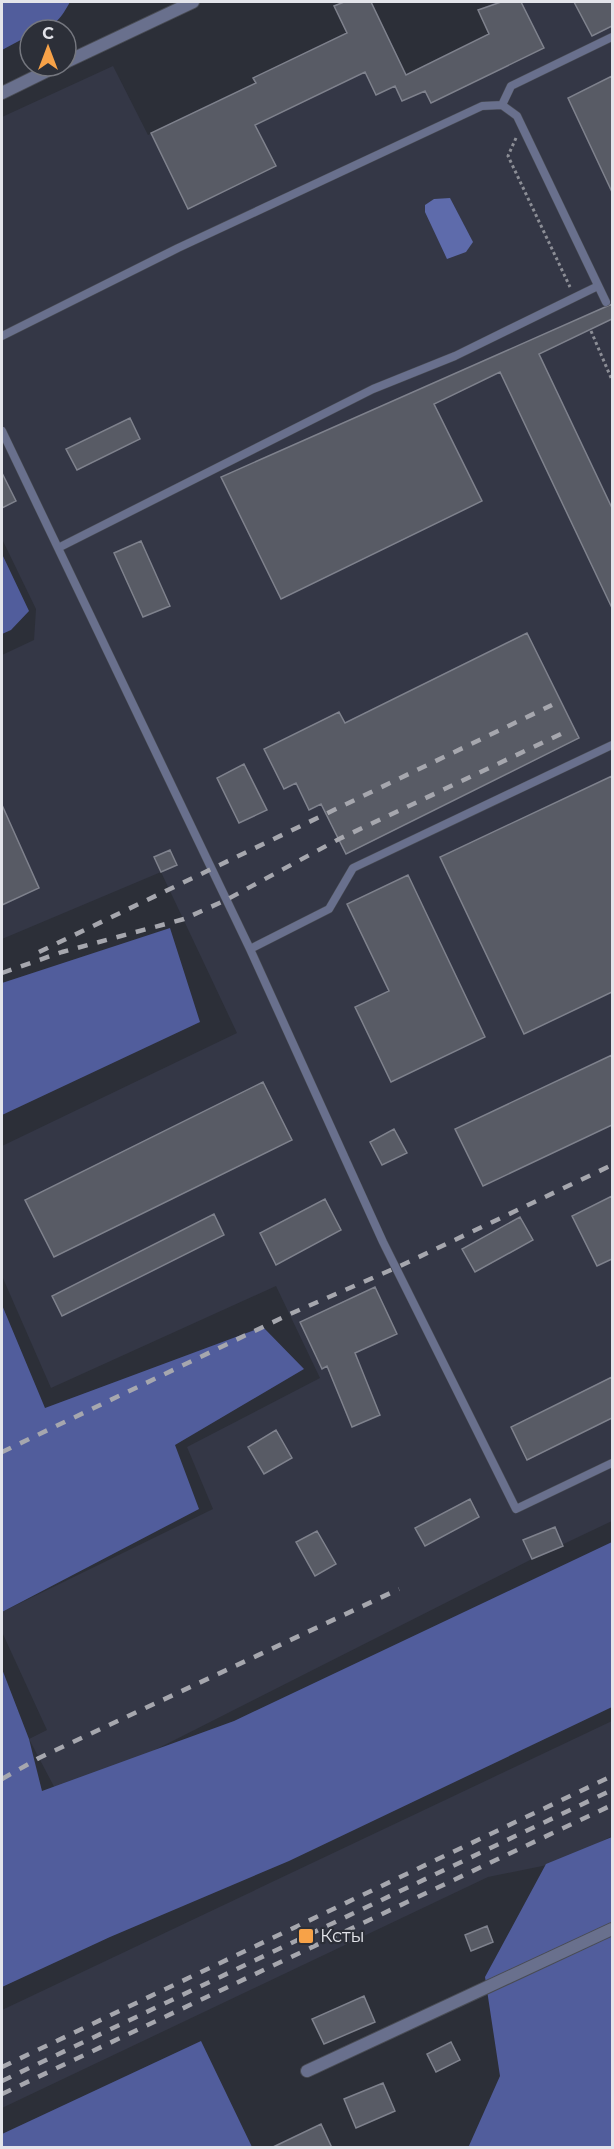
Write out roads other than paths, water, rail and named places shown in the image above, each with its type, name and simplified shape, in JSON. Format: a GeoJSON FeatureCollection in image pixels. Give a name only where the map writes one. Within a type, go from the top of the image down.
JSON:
{"type":"FeatureCollection","features":[{"type":"Feature","properties":{"kind":"street"},"geometry":{"type":"LineString","coordinates":[[78,56],[193,2]]}},
{"type":"Feature","properties":{"kind":"street"},"geometry":{"type":"LineString","coordinates":[[2,93],[33,78]]}},
{"type":"Feature","properties":{"kind":"street"},"geometry":{"type":"LineString","coordinates":[[307,2071],[612,1929]]}},
{"type":"Feature","properties":{"kind":"lane"},"geometry":{"type":"LineString","coordinates":[[502,105],[511,86],[612,37]]}},
{"type":"Feature","properties":{"kind":"lane"},"geometry":{"type":"LineString","coordinates":[[2,336],[178,248],[482,106],[502,105],[517,116],[606,302]]}},
{"type":"Feature","properties":{"kind":"lane"},"geometry":{"type":"LineString","coordinates":[[58,548],[373,388],[455,356],[598,286]]}},
{"type":"Feature","properties":{"kind":"lane"},"geometry":{"type":"LineString","coordinates":[[2,431],[250,949],[383,1242],[516,1509],[612,1463]]}},
{"type":"Feature","properties":{"kind":"lane"},"geometry":{"type":"LineString","coordinates":[[250,949],[329,909],[353,868],[612,745]]}},
{"type":"Feature","properties":{"kind":"railway"},"geometry":{"type":"LineString","coordinates":[[39,952],[552,705]]}},
{"type":"Feature","properties":{"kind":"railway"},"geometry":{"type":"LineString","coordinates":[[2,973],[62,952],[184,919],[226,900],[339,839],[563,733]]}},
{"type":"Feature","properties":{"kind":"railway"},"geometry":{"type":"LineString","coordinates":[[2,1452],[290,1314],[400,1266],[612,1165]]}},
{"type":"Feature","properties":{"kind":"railway"},"geometry":{"type":"LineString","coordinates":[[2,1779],[39,1758],[399,1589]]}},
{"type":"Feature","properties":{"kind":"railway"},"geometry":{"type":"LineString","coordinates":[[2,2067],[612,1776]]}},
{"type":"Feature","properties":{"kind":"railway"},"geometry":{"type":"LineString","coordinates":[[2,2081],[612,1790]]}},
{"type":"Feature","properties":{"kind":"railway"},"geometry":{"type":"LineString","coordinates":[[2,2094],[612,1805]]}},
{"type":"Feature","properties":{"kind":"place","name":"Ксты"},"geometry":{"type":"Point","coordinates":[306,1936]}}]}
